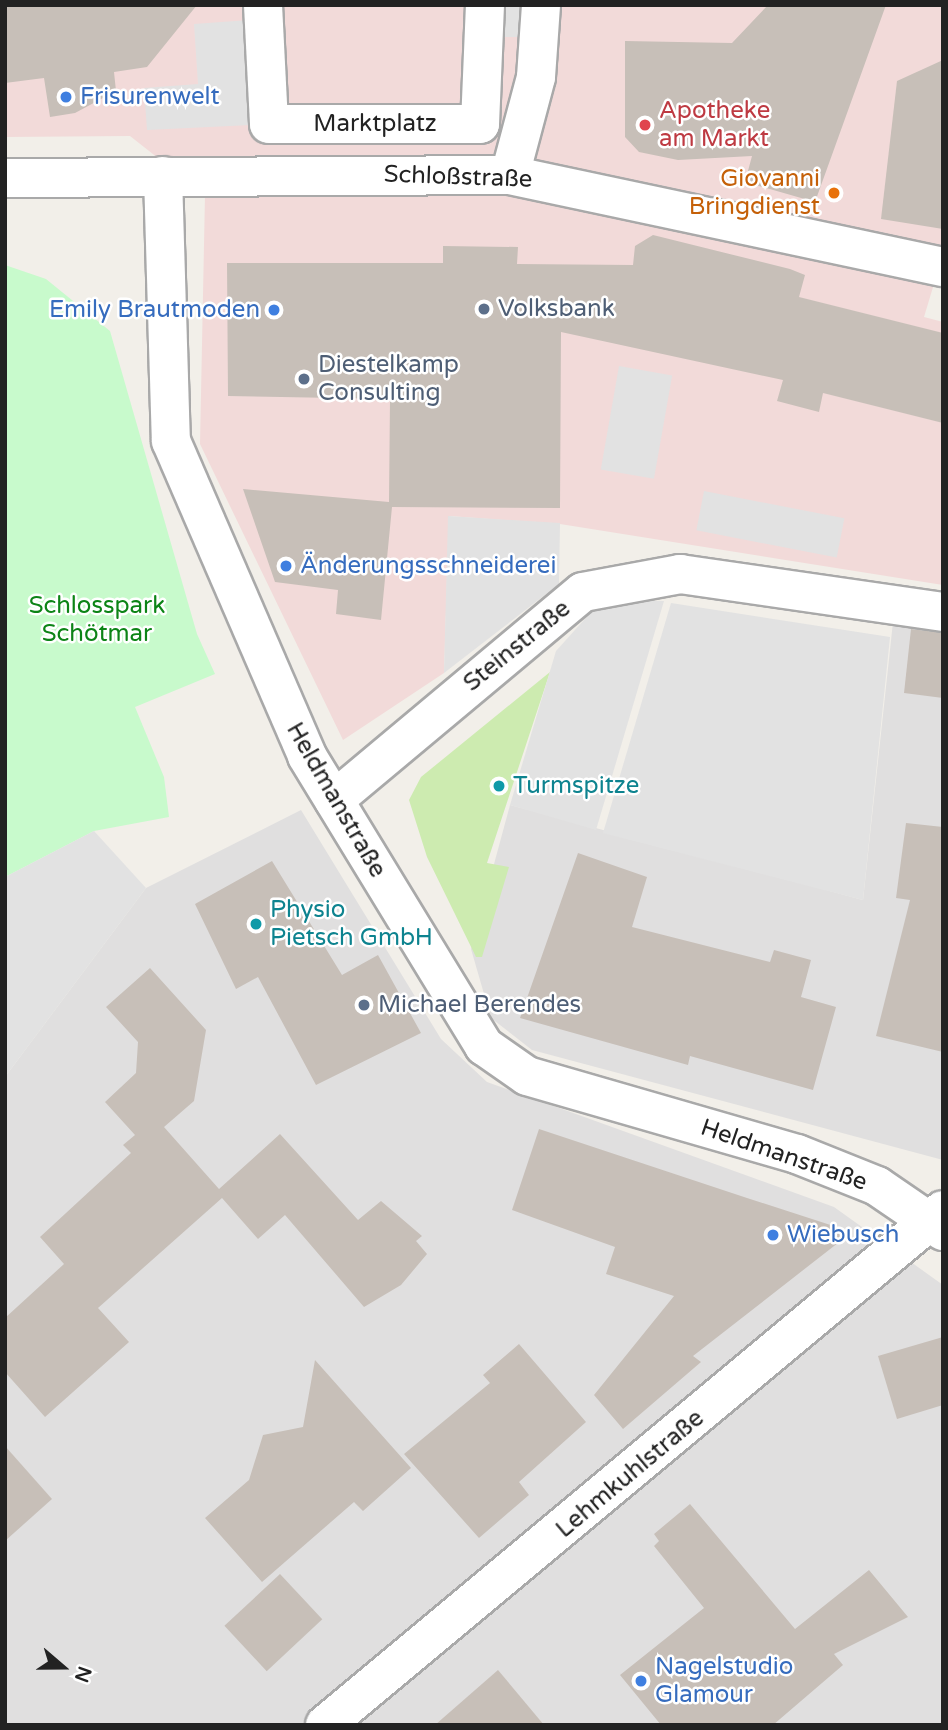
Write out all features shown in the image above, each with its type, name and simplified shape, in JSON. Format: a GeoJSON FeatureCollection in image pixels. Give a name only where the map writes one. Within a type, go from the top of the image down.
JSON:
{"type":"FeatureCollection","features":[{"type":"Feature","properties":{"kind":"street","name":"Marktplatz"},"geometry":{"type":"LineString","coordinates":[[263,5],[269,124],[480,124],[485,5]]}},
{"type":"Feature","properties":{"kind":"street"},"geometry":{"type":"LineString","coordinates":[[510,175],[536,76],[541,5]]}},
{"type":"Feature","properties":{"kind":"street","name":"Schloßstraße"},"geometry":{"type":"LineString","coordinates":[[5,178],[510,175],[943,267]]}},
{"type":"Feature","properties":{"kind":"street","name":"Heldmanstraße"},"geometry":{"type":"LineString","coordinates":[[163,176],[172,440],[256,648],[334,800],[484,1046],[527,1076],[797,1154],[877,1186],[939,1220]]}},
{"type":"Feature","properties":{"kind":"street","name":"Steinstraße"},"geometry":{"type":"LineString","coordinates":[[334,800],[583,592],[680,574],[943,612]]}},
{"type":"Feature","properties":{"kind":"street","name":"Lehmkuhlstraße"},"geometry":{"type":"LineString","coordinates":[[325,1725],[939,1220]]}},
{"type":"Feature","properties":{"kind":"shaded area"},"geometry":{"type":"Polygon","coordinates":[[[5,5],[943,5],[943,254],[924,317],[943,322],[943,585],[560,524],[449,516],[444,673],[343,740],[200,444],[205,195],[130,136],[5,137],[5,5]]]}},
{"type":"Feature","properties":{"kind":"shaded area"},"geometry":{"type":"Polygon","coordinates":[[[485,5],[521,5],[521,37],[485,37],[485,5]]]}},
{"type":"Feature","properties":{"kind":"shaded area"},"geometry":{"type":"Polygon","coordinates":[[[264,19],[269,124],[147,130],[144,88],[198,84],[194,24],[264,19]]]}},
{"type":"Feature","properties":{"kind":"shaded area"},"geometry":{"type":"Polygon","coordinates":[[[619,366],[672,375],[654,479],[601,469],[619,366]]]}},
{"type":"Feature","properties":{"kind":"shaded area"},"geometry":{"type":"Polygon","coordinates":[[[704,491],[844,518],[837,558],[696,530],[704,491]]]}},
{"type":"Feature","properties":{"kind":"shaded area"},"geometry":{"type":"Polygon","coordinates":[[[448,516],[560,523],[559,584],[444,673],[448,516]]]}},
{"type":"Feature","properties":{"kind":"shaded area"},"geometry":{"type":"Polygon","coordinates":[[[602,600],[664,601],[596,830],[510,805],[556,651],[602,600]]]}},
{"type":"Feature","properties":{"kind":"shaded area"},"geometry":{"type":"Polygon","coordinates":[[[671,603],[890,637],[863,900],[603,833],[671,603]]]}},
{"type":"Feature","properties":{"kind":"shaded area"},"geometry":{"type":"Polygon","coordinates":[[[893,622],[943,628],[943,1160],[532,1050],[491,1018],[471,949],[510,805],[863,900],[893,622]]]}},
{"type":"Feature","properties":{"kind":"shaded area"},"geometry":{"type":"Polygon","coordinates":[[[301,810],[441,1039],[487,1082],[834,1207],[943,1285],[943,1725],[5,1725],[5,1077],[146,888],[301,810]]]}},
{"type":"Feature","properties":{"kind":"shaded area"},"geometry":{"type":"Polygon","coordinates":[[[94,831],[146,888],[5,1077],[5,877],[94,831]]]}},
{"type":"Feature","properties":{"kind":"green space","name":"Schlosspark Schötmar"},"geometry":{"type":"Polygon","coordinates":[[[5,265],[46,279],[110,331],[197,634],[215,674],[135,707],[164,777],[169,817],[94,831],[5,877],[5,265]]]}},
{"type":"Feature","properties":{"kind":"green space"},"geometry":{"type":"Polygon","coordinates":[[[550,672],[487,863],[509,867],[482,957],[476,957],[427,857],[409,800],[421,777],[550,672]]]}},
{"type":"Feature","properties":{"kind":"building"},"geometry":{"type":"Polygon","coordinates":[[[5,5],[197,5],[147,67],[114,72],[116,91],[75,113],[50,117],[44,78],[5,83],[5,5]]]}},
{"type":"Feature","properties":{"kind":"building"},"geometry":{"type":"Polygon","coordinates":[[[768,5],[886,5],[815,202],[745,182],[752,156],[678,160],[639,152],[625,137],[625,41],[732,43],[768,5]]]}},
{"type":"Feature","properties":{"kind":"building"},"geometry":{"type":"Polygon","coordinates":[[[943,60],[943,229],[881,219],[897,81],[943,60]]]}},
{"type":"Feature","properties":{"kind":"building"},"geometry":{"type":"Polygon","coordinates":[[[653,235],[805,275],[799,297],[943,333],[943,423],[823,393],[819,412],[777,401],[783,380],[561,332],[560,508],[392,507],[381,620],[336,614],[338,590],[275,582],[243,489],[389,502],[390,399],[228,396],[227,263],[443,263],[443,246],[518,247],[517,264],[633,265],[635,246],[653,235]]]}},
{"type":"Feature","properties":{"kind":"building"},"geometry":{"type":"Polygon","coordinates":[[[911,629],[943,633],[943,698],[904,693],[911,629]]]}},
{"type":"Feature","properties":{"kind":"building"},"geometry":{"type":"Polygon","coordinates":[[[906,823],[943,827],[943,1052],[876,1036],[910,900],[896,898],[906,823]]]}},
{"type":"Feature","properties":{"kind":"building"},"geometry":{"type":"Polygon","coordinates":[[[578,853],[647,877],[632,927],[770,962],[774,950],[811,960],[801,997],[836,1007],[813,1090],[690,1056],[688,1065],[520,1018],[578,853]]]}},
{"type":"Feature","properties":{"kind":"building"},"geometry":{"type":"Polygon","coordinates":[[[272,861],[342,975],[378,955],[421,1033],[316,1085],[258,977],[236,989],[195,904],[272,861]]]}},
{"type":"Feature","properties":{"kind":"building"},"geometry":{"type":"Polygon","coordinates":[[[150,968],[206,1030],[194,1101],[164,1127],[219,1189],[280,1134],[358,1220],[381,1201],[422,1236],[416,1241],[427,1254],[401,1285],[364,1307],[285,1215],[258,1239],[222,1198],[98,1308],[129,1342],[45,1417],[5,1372],[5,1318],[64,1264],[40,1237],[131,1153],[123,1145],[135,1135],[105,1102],[136,1073],[138,1042],[106,1007],[150,968]]]}},
{"type":"Feature","properties":{"kind":"building"},"geometry":{"type":"Polygon","coordinates":[[[539,1129],[852,1232],[693,1356],[701,1362],[623,1429],[594,1395],[674,1296],[606,1274],[615,1247],[512,1210],[539,1129]]]}},
{"type":"Feature","properties":{"kind":"building"},"geometry":{"type":"Polygon","coordinates":[[[943,1337],[943,1405],[897,1419],[878,1356],[943,1337]]]}},
{"type":"Feature","properties":{"kind":"building"},"geometry":{"type":"Polygon","coordinates":[[[519,1344],[586,1422],[519,1482],[529,1495],[479,1538],[404,1454],[490,1383],[483,1375],[519,1344]]]}},
{"type":"Feature","properties":{"kind":"building"},"geometry":{"type":"Polygon","coordinates":[[[315,1360],[411,1468],[363,1511],[354,1502],[262,1582],[205,1518],[249,1480],[263,1435],[303,1427],[315,1360]]]}},
{"type":"Feature","properties":{"kind":"building"},"geometry":{"type":"Polygon","coordinates":[[[5,1446],[52,1499],[5,1541],[5,1446]]]}},
{"type":"Feature","properties":{"kind":"building"},"geometry":{"type":"Polygon","coordinates":[[[690,1504],[795,1629],[869,1570],[908,1617],[834,1654],[843,1665],[773,1725],[661,1725],[620,1675],[704,1608],[654,1546],[659,1541],[654,1534],[690,1504]]]}},
{"type":"Feature","properties":{"kind":"building"},"geometry":{"type":"Polygon","coordinates":[[[280,1574],[322,1619],[267,1671],[224,1626],[280,1574]]]}},
{"type":"Feature","properties":{"kind":"building"},"geometry":{"type":"Polygon","coordinates":[[[498,1670],[544,1725],[435,1725],[498,1670]]]}},
{"type":"Feature","properties":{"kind":"place","name":"Frisurenwelt"},"geometry":{"type":"Point","coordinates":[66,97]}},
{"type":"Feature","properties":{"kind":"place","name":"Apotheke am Markt"},"geometry":{"type":"Point","coordinates":[645,125]}},
{"type":"Feature","properties":{"kind":"place","name":"Giovanni Bringdienst"},"geometry":{"type":"Point","coordinates":[834,193]}},
{"type":"Feature","properties":{"kind":"place","name":"Volksbank"},"geometry":{"type":"Point","coordinates":[484,309]}},
{"type":"Feature","properties":{"kind":"place","name":"Emily Brautmoden"},"geometry":{"type":"Point","coordinates":[274,310]}},
{"type":"Feature","properties":{"kind":"place","name":"Diestelkamp Consulting"},"geometry":{"type":"Point","coordinates":[304,379]}},
{"type":"Feature","properties":{"kind":"place","name":"Änderungsschneiderei"},"geometry":{"type":"Point","coordinates":[286,566]}},
{"type":"Feature","properties":{"kind":"place","name":"Turmspitze"},"geometry":{"type":"Point","coordinates":[499,786]}},
{"type":"Feature","properties":{"kind":"place","name":"Physio Pietsch GmbH"},"geometry":{"type":"Point","coordinates":[256,924]}},
{"type":"Feature","properties":{"kind":"place","name":"Michael Berendes"},"geometry":{"type":"Point","coordinates":[364,1005]}},
{"type":"Feature","properties":{"kind":"place","name":"Wiebusch"},"geometry":{"type":"Point","coordinates":[773,1235]}},
{"type":"Feature","properties":{"kind":"place","name":"Nagelstudio Glamour"},"geometry":{"type":"Point","coordinates":[641,1681]}}]}
